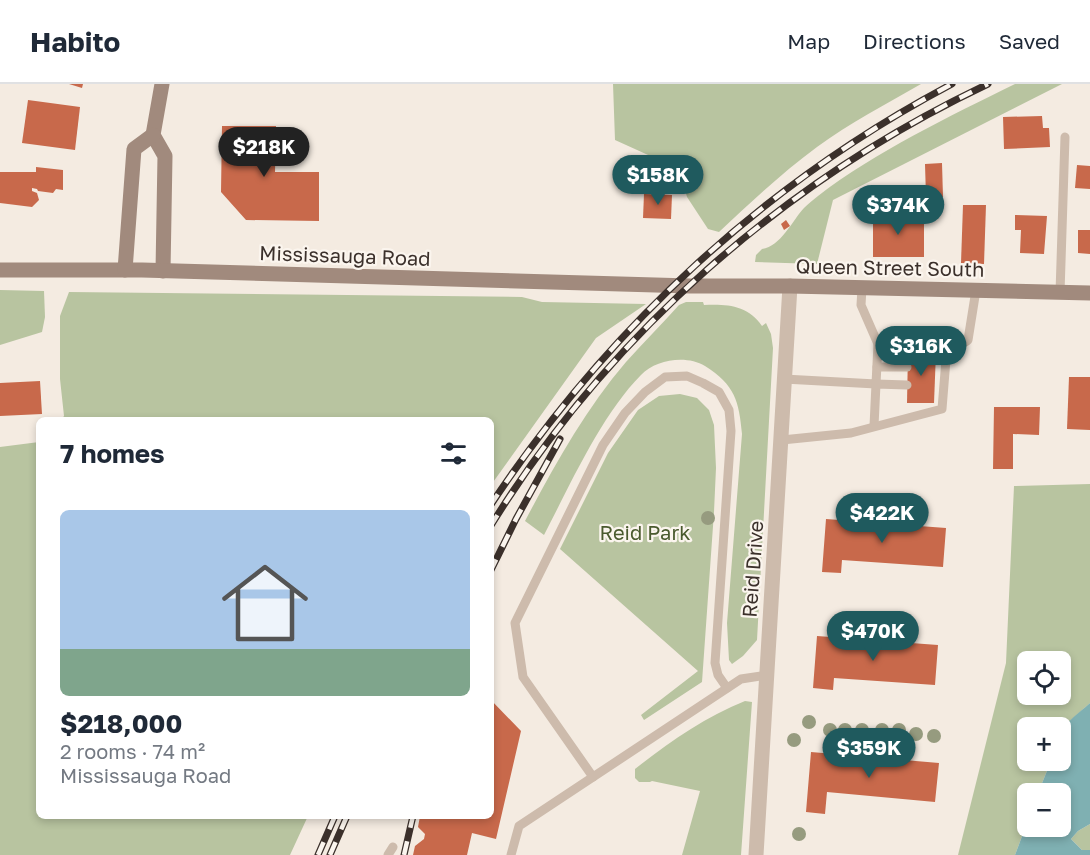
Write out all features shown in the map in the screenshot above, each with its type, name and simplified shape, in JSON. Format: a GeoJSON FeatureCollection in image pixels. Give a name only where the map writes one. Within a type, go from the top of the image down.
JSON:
{"type":"FeatureCollection","features":[{"type":"Feature","properties":{"kind":"main road"},"geometry":{"type":"LineString","coordinates":[[162,84],[153,135],[165,156],[163,271]]}},
{"type":"Feature","properties":{"kind":"main road"},"geometry":{"type":"LineString","coordinates":[[125,270],[134,149],[153,135]]}},
{"type":"Feature","properties":{"kind":"main road","name":"Mississauga Road"},"geometry":{"type":"LineString","coordinates":[[0,270],[125,270],[690,285]]}},
{"type":"Feature","properties":{"kind":"main road","name":"Queen Street South"},"geometry":{"type":"LineString","coordinates":[[690,285],[1090,293]]}},
{"type":"Feature","properties":{"kind":"street","name":"Reid Drive"},"geometry":{"type":"LineString","coordinates":[[756,855],[790,286]]}},
{"type":"Feature","properties":{"kind":"lane"},"geometry":{"type":"LineString","coordinates":[[1060,293],[1065,137]]}},
{"type":"Feature","properties":{"kind":"lane"},"geometry":{"type":"LineString","coordinates":[[862,288],[861,305],[878,344],[874,426]]}},
{"type":"Feature","properties":{"kind":"lane"},"geometry":{"type":"LineString","coordinates":[[878,344],[947,347],[965,343],[968,340],[976,291]]}},
{"type":"Feature","properties":{"kind":"lane"},"geometry":{"type":"LineString","coordinates":[[782,440],[836,435],[942,409],[939,387],[940,369],[947,347]]}},
{"type":"Feature","properties":{"kind":"lane"},"geometry":{"type":"LineString","coordinates":[[877,367],[908,367]]}},
{"type":"Feature","properties":{"kind":"lane"},"geometry":{"type":"LineString","coordinates":[[593,777],[522,677],[515,624],[603,445],[625,413],[645,392],[665,377],[687,376],[703,383],[719,392],[729,410],[731,431],[715,663],[718,675],[727,688]]}},
{"type":"Feature","properties":{"kind":"lane"},"geometry":{"type":"LineString","coordinates":[[784,379],[907,385]]}},
{"type":"Feature","properties":{"kind":"lane"},"geometry":{"type":"LineString","coordinates":[[511,855],[519,826],[741,679],[766,675]]}},
{"type":"Feature","properties":{"kind":"green space"},"geometry":{"type":"Polygon","coordinates":[[[613,84],[921,84],[817,147],[779,177],[719,232],[708,229],[687,197],[679,169],[615,140],[613,84]]]}},
{"type":"Feature","properties":{"kind":"green space"},"geometry":{"type":"Polygon","coordinates":[[[1015,84],[1062,84],[833,200],[817,264],[755,262],[756,255],[762,249],[775,243],[806,206],[840,180],[914,136],[1015,84]]]}},
{"type":"Feature","properties":{"kind":"green space"},"geometry":{"type":"Polygon","coordinates":[[[0,290],[44,291],[45,317],[42,332],[0,345],[0,290]]]}},
{"type":"Feature","properties":{"kind":"green space"},"geometry":{"type":"Polygon","coordinates":[[[69,292],[522,297],[542,302],[646,304],[596,338],[494,481],[494,417],[63,417],[60,379],[60,316],[69,292]]]}},
{"type":"Feature","properties":{"kind":"green space"},"geometry":{"type":"Polygon","coordinates":[[[686,302],[703,302],[704,305],[729,306],[744,310],[762,326],[766,323],[771,334],[773,348],[757,640],[743,656],[732,664],[729,660],[727,623],[742,434],[734,395],[723,380],[705,366],[690,361],[672,360],[655,365],[641,375],[613,409],[600,430],[544,535],[525,521],[559,459],[597,399],[632,355],[679,305],[686,302]]]}},
{"type":"Feature","properties":{"kind":"green space","name":"Reid Park"},"geometry":{"type":"Polygon","coordinates":[[[680,394],[697,398],[709,410],[714,425],[716,468],[714,512],[702,682],[644,720],[641,715],[698,671],[560,549],[608,453],[638,410],[659,396],[680,394]]]}},
{"type":"Feature","properties":{"kind":"green space"},"geometry":{"type":"Polygon","coordinates":[[[36,442],[36,819],[307,819],[290,855],[0,855],[0,447],[36,442]]]}},
{"type":"Feature","properties":{"kind":"green space"},"geometry":{"type":"Polygon","coordinates":[[[1090,484],[1090,703],[1071,720],[1071,717],[1017,717],[1017,771],[1047,771],[1042,783],[1017,783],[1017,837],[1022,837],[1015,855],[958,855],[1006,663],[1014,486],[1090,484]]]}},
{"type":"Feature","properties":{"kind":"green space"},"geometry":{"type":"Polygon","coordinates":[[[745,701],[752,702],[741,855],[682,855],[700,791],[652,781],[639,782],[635,778],[635,769],[687,731],[745,701]]]}},
{"type":"Feature","properties":{"kind":"green space"},"geometry":{"type":"Polygon","coordinates":[[[1090,824],[1090,850],[1082,850],[1071,839],[1078,831],[1090,824]]]}},
{"type":"Feature","properties":{"kind":"water"},"geometry":{"type":"Polygon","coordinates":[[[1090,703],[1090,824],[1078,831],[1071,839],[1082,850],[1090,850],[1090,855],[1015,855],[1022,837],[1071,837],[1071,783],[1042,783],[1047,771],[1071,771],[1071,720],[1090,703]]]}},
{"type":"Feature","properties":{"kind":"building"},"geometry":{"type":"Polygon","coordinates":[[[69,84],[83,84],[82,88],[69,84]]]}},
{"type":"Feature","properties":{"kind":"building"},"geometry":{"type":"Polygon","coordinates":[[[28,100],[80,107],[75,150],[22,143],[28,100]]]}},
{"type":"Feature","properties":{"kind":"building"},"geometry":{"type":"Polygon","coordinates":[[[1042,116],[1043,128],[1049,128],[1050,147],[1004,149],[1003,117],[1042,116]]]}},
{"type":"Feature","properties":{"kind":"building"},"geometry":{"type":"Polygon","coordinates":[[[222,126],[276,126],[275,172],[319,172],[319,221],[246,220],[221,192],[222,126]]]}},
{"type":"Feature","properties":{"kind":"building"},"geometry":{"type":"Polygon","coordinates":[[[942,163],[943,197],[926,197],[925,164],[942,163]]]}},
{"type":"Feature","properties":{"kind":"building"},"geometry":{"type":"Polygon","coordinates":[[[1077,165],[1090,166],[1090,189],[1075,188],[1077,165]]]}},
{"type":"Feature","properties":{"kind":"building"},"geometry":{"type":"Polygon","coordinates":[[[36,167],[63,170],[63,190],[56,189],[53,193],[32,188],[39,200],[32,207],[0,203],[0,172],[36,172],[36,167]]]}},
{"type":"Feature","properties":{"kind":"building"},"geometry":{"type":"Polygon","coordinates":[[[644,194],[672,195],[671,219],[643,218],[644,194]]]}},
{"type":"Feature","properties":{"kind":"building"},"geometry":{"type":"Polygon","coordinates":[[[963,205],[986,205],[984,264],[961,263],[963,205]]]}},
{"type":"Feature","properties":{"kind":"building"},"geometry":{"type":"Polygon","coordinates":[[[1015,215],[1047,216],[1044,254],[1020,253],[1021,230],[1015,230],[1015,215]]]}},
{"type":"Feature","properties":{"kind":"building"},"geometry":{"type":"Polygon","coordinates":[[[873,216],[924,216],[924,257],[873,257],[873,216]]]}},
{"type":"Feature","properties":{"kind":"building"},"geometry":{"type":"Polygon","coordinates":[[[786,220],[790,226],[784,230],[781,224],[786,220]]]}},
{"type":"Feature","properties":{"kind":"building"},"geometry":{"type":"Polygon","coordinates":[[[1078,230],[1090,230],[1090,254],[1078,253],[1078,230]]]}},
{"type":"Feature","properties":{"kind":"building"},"geometry":{"type":"Polygon","coordinates":[[[908,351],[936,352],[934,403],[907,403],[908,351]]]}},
{"type":"Feature","properties":{"kind":"building"},"geometry":{"type":"Polygon","coordinates":[[[1069,377],[1090,377],[1090,430],[1067,429],[1069,377]]]}},
{"type":"Feature","properties":{"kind":"building"},"geometry":{"type":"Polygon","coordinates":[[[40,381],[42,414],[0,416],[0,383],[40,381]]]}},
{"type":"Feature","properties":{"kind":"building"},"geometry":{"type":"Polygon","coordinates":[[[994,407],[1040,407],[1039,435],[1013,434],[1013,469],[993,469],[994,407]]]}},
{"type":"Feature","properties":{"kind":"building"},"geometry":{"type":"Polygon","coordinates":[[[826,519],[946,528],[943,567],[842,560],[841,573],[822,572],[826,519]]]}},
{"type":"Feature","properties":{"kind":"building"},"geometry":{"type":"Polygon","coordinates":[[[817,636],[938,645],[935,685],[834,678],[833,690],[813,688],[817,636]]]}},
{"type":"Feature","properties":{"kind":"building"},"geometry":{"type":"Polygon","coordinates":[[[494,703],[521,731],[496,839],[472,833],[467,855],[413,855],[415,846],[424,839],[425,834],[418,827],[419,819],[494,819],[494,703]]]}},
{"type":"Feature","properties":{"kind":"building"},"geometry":{"type":"Polygon","coordinates":[[[811,752],[939,763],[935,802],[827,792],[825,814],[806,812],[811,752]]]}},
{"type":"Feature","properties":{"kind":"railway"},"geometry":{"type":"LineString","coordinates":[[494,500],[536,441],[585,379],[638,321],[695,266],[754,214],[817,167],[883,123],[952,84]]}},
{"type":"Feature","properties":{"kind":"railway"},"geometry":{"type":"LineString","coordinates":[[494,521],[537,457],[589,390],[646,328],[707,270],[772,216],[841,167],[913,123],[988,84]]}},
{"type":"Feature","properties":{"kind":"railway"},"geometry":{"type":"LineString","coordinates":[[494,564],[560,439]]}},
{"type":"Feature","properties":{"kind":"railway"},"geometry":{"type":"LineString","coordinates":[[318,855],[334,819]]}},
{"type":"Feature","properties":{"kind":"railway"},"geometry":{"type":"LineString","coordinates":[[330,855],[346,819]]}},
{"type":"Feature","properties":{"kind":"railway"},"geometry":{"type":"LineString","coordinates":[[404,855],[412,819]]}}]}
